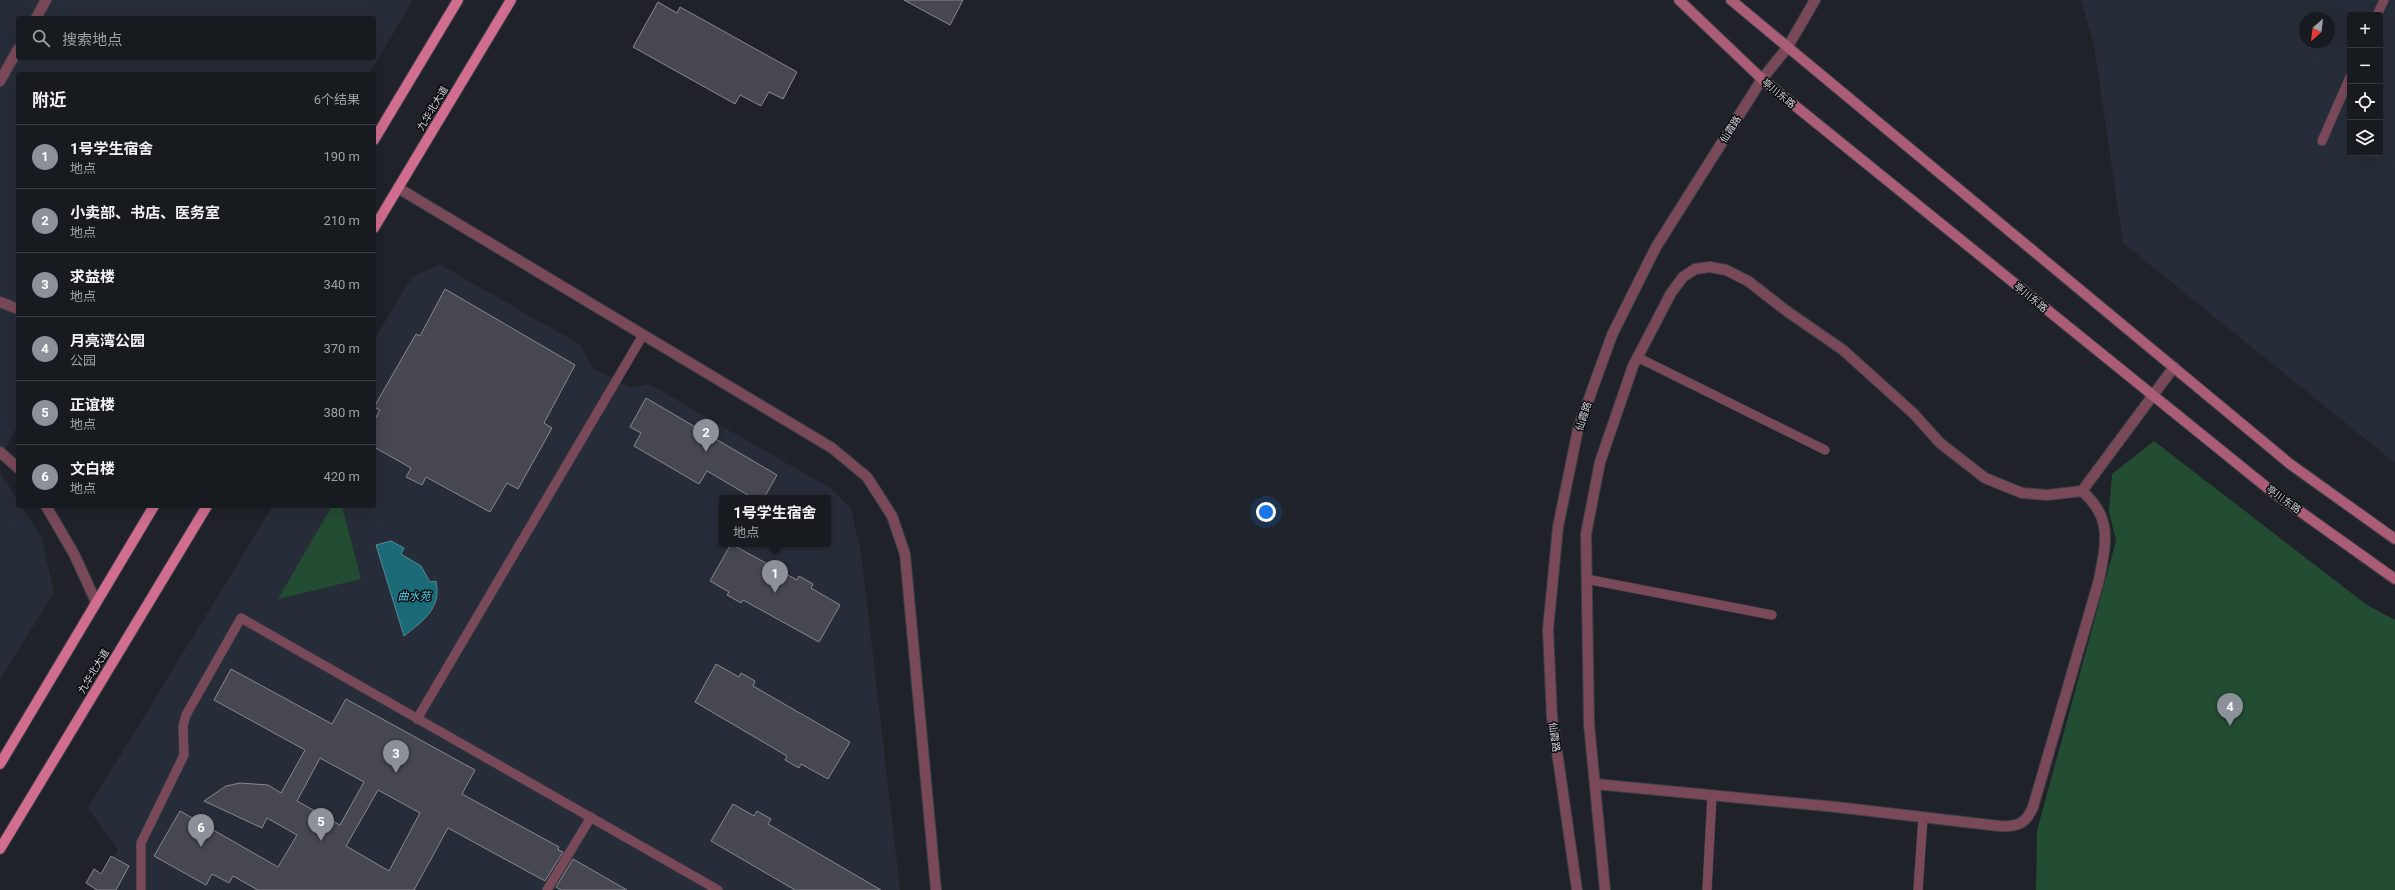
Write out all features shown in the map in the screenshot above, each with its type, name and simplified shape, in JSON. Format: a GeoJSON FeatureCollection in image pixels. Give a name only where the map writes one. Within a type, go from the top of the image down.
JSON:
{"type":"FeatureCollection","features":[{"type":"Feature","properties":{"kind":"main road"},"geometry":{"type":"LineString","coordinates":[[376,137],[458,0]]}},
{"type":"Feature","properties":{"kind":"main road","name":"九华北大道"},"geometry":{"type":"LineString","coordinates":[[376,225],[511,0]]}},
{"type":"Feature","properties":{"kind":"main road","name":"亭川东路"},"geometry":{"type":"LineString","coordinates":[[1679,0],[1762,79],[2153,396],[2270,490],[2395,579]]}},
{"type":"Feature","properties":{"kind":"main road"},"geometry":{"type":"LineString","coordinates":[[1731,0],[2290,464],[2395,539]]}},
{"type":"Feature","properties":{"kind":"main road"},"geometry":{"type":"LineString","coordinates":[[0,764],[153,508]]}},
{"type":"Feature","properties":{"kind":"main road","name":"九华北大道"},"geometry":{"type":"LineString","coordinates":[[0,849],[206,508]]}},
{"type":"Feature","properties":{"kind":"street"},"geometry":{"type":"LineString","coordinates":[[37,16],[46,0]]}},
{"type":"Feature","properties":{"kind":"street","name":"仙霞路"},"geometry":{"type":"LineString","coordinates":[[1577,890],[1552,717],[1548,630],[1558,527],[1578,429],[1612,335],[1656,247],[1762,79],[1787,48],[1815,0]]}},
{"type":"Feature","properties":{"kind":"street"},"geometry":{"type":"LineString","coordinates":[[0,81],[16,53]]}},
{"type":"Feature","properties":{"kind":"street"},"geometry":{"type":"LineString","coordinates":[[398,188],[832,448],[867,477],[892,516],[905,554],[936,890]]}},
{"type":"Feature","properties":{"kind":"street"},"geometry":{"type":"LineString","coordinates":[[1605,890],[1589,724],[1586,534],[1600,462],[1637,357],[1671,293],[1683,277],[1695,269],[1710,267],[1726,270],[1748,281],[1788,312],[1844,350],[1914,414],[1940,443],[1985,478],[2022,493],[2047,495],[2082,491],[2174,367]]}},
{"type":"Feature","properties":{"kind":"street"},"geometry":{"type":"LineString","coordinates":[[0,302],[16,308]]}},
{"type":"Feature","properties":{"kind":"street"},"geometry":{"type":"LineString","coordinates":[[0,452],[16,466]]}},
{"type":"Feature","properties":{"kind":"street"},"geometry":{"type":"LineString","coordinates":[[1595,784],[2011,826],[2021,824],[2028,818],[2099,580],[2106,541],[2103,516],[2095,502],[2082,491]]}},
{"type":"Feature","properties":{"kind":"street"},"geometry":{"type":"LineString","coordinates":[[47,508],[74,554],[96,602]]}},
{"type":"Feature","properties":{"kind":"lane"},"geometry":{"type":"LineString","coordinates":[[2378,12],[2384,0]]}},
{"type":"Feature","properties":{"kind":"lane"},"geometry":{"type":"LineString","coordinates":[[2322,141],[2347,84]]}},
{"type":"Feature","properties":{"kind":"lane"},"geometry":{"type":"LineString","coordinates":[[417,719],[643,335]]}},
{"type":"Feature","properties":{"kind":"lane"},"geometry":{"type":"LineString","coordinates":[[1637,357],[1825,450]]}},
{"type":"Feature","properties":{"kind":"lane"},"geometry":{"type":"LineString","coordinates":[[1586,579],[1772,615]]}},
{"type":"Feature","properties":{"kind":"lane"},"geometry":{"type":"LineString","coordinates":[[141,890],[141,843],[184,755],[183,726],[186,715],[241,618],[718,890]]}},
{"type":"Feature","properties":{"kind":"lane"},"geometry":{"type":"LineString","coordinates":[[1707,890],[1712,795]]}},
{"type":"Feature","properties":{"kind":"lane"},"geometry":{"type":"LineString","coordinates":[[547,890],[590,817]]}},
{"type":"Feature","properties":{"kind":"lane"},"geometry":{"type":"LineString","coordinates":[[1918,890],[1923,817]]}},
{"type":"Feature","properties":{"kind":"shaded area"},"geometry":{"type":"Polygon","coordinates":[[[0,0],[413,0],[370,72],[16,72],[16,428],[0,460],[0,0]]]}},
{"type":"Feature","properties":{"kind":"shaded area"},"geometry":{"type":"Polygon","coordinates":[[[2081,0],[2395,0],[2395,463],[2123,243],[2094,45],[2081,0]]]}},
{"type":"Feature","properties":{"kind":"shaded area"},"geometry":{"type":"Polygon","coordinates":[[[439,264],[579,344],[593,368],[631,388],[649,384],[832,489],[851,509],[861,552],[900,890],[95,890],[118,850],[88,808],[272,508],[376,508],[376,337],[412,277],[439,264]]]}},
{"type":"Feature","properties":{"kind":"shaded area"},"geometry":{"type":"Polygon","coordinates":[[[0,472],[16,497],[16,508],[23,508],[41,536],[54,592],[0,680],[0,472]]]}},
{"type":"Feature","properties":{"kind":"green space"},"geometry":{"type":"Polygon","coordinates":[[[2154,441],[2367,605],[2395,620],[2395,890],[2036,890],[2037,831],[2116,541],[2109,511],[2112,474],[2154,441]]]}},
{"type":"Feature","properties":{"kind":"green space"},"geometry":{"type":"Polygon","coordinates":[[[331,508],[343,508],[361,579],[278,599],[331,508]]]}},
{"type":"Feature","properties":{"kind":"water","name":"曲水苑"},"geometry":{"type":"Polygon","coordinates":[[[391,541],[404,548],[401,554],[421,566],[430,582],[436,581],[437,590],[434,606],[418,625],[404,636],[376,545],[391,541]]]}},
{"type":"Feature","properties":{"kind":"building"},"geometry":{"type":"Polygon","coordinates":[[[904,0],[963,0],[950,25],[904,0]]]}},
{"type":"Feature","properties":{"kind":"building"},"geometry":{"type":"Polygon","coordinates":[[[658,2],[677,13],[680,7],[797,72],[783,99],[769,92],[761,106],[740,95],[735,104],[633,47],[658,2]]]}},
{"type":"Feature","properties":{"kind":"building"},"geometry":{"type":"Polygon","coordinates":[[[445,289],[575,365],[544,423],[552,428],[518,489],[507,483],[490,512],[426,477],[422,485],[406,477],[411,468],[376,448],[376,417],[380,410],[376,408],[376,404],[416,334],[420,336],[445,289]]]}},
{"type":"Feature","properties":{"kind":"building"},"geometry":{"type":"Polygon","coordinates":[[[646,398],[777,475],[766,495],[748,495],[707,471],[699,484],[634,446],[641,433],[630,427],[646,398]]]}},
{"type":"Feature","properties":{"kind":"building"},"geometry":{"type":"Polygon","coordinates":[[[729,547],[736,547],[797,580],[799,576],[813,584],[811,588],[840,605],[819,642],[743,600],[741,603],[727,595],[729,592],[710,581],[729,547]]]}},
{"type":"Feature","properties":{"kind":"building"},"geometry":{"type":"Polygon","coordinates":[[[716,664],[739,677],[741,673],[755,681],[753,686],[850,742],[828,779],[801,764],[799,768],[785,760],[787,756],[695,702],[716,664]]]}},
{"type":"Feature","properties":{"kind":"building"},"geometry":{"type":"Polygon","coordinates":[[[231,669],[332,724],[346,699],[475,770],[462,794],[559,847],[558,850],[563,852],[545,881],[448,828],[414,890],[258,890],[233,876],[229,883],[212,874],[206,885],[154,856],[180,811],[278,867],[297,835],[267,818],[262,828],[204,801],[226,786],[240,783],[268,785],[281,793],[305,750],[214,700],[231,669]],[[320,758],[297,801],[340,825],[364,782],[320,758]],[[378,790],[346,846],[389,871],[420,813],[378,790]]]}},
{"type":"Feature","properties":{"kind":"building"},"geometry":{"type":"Polygon","coordinates":[[[733,804],[754,816],[757,811],[771,819],[768,824],[881,890],[795,890],[711,841],[733,804]]]}},
{"type":"Feature","properties":{"kind":"building"},"geometry":{"type":"Polygon","coordinates":[[[111,856],[129,866],[116,890],[97,890],[86,883],[94,869],[101,874],[111,856]]]}},
{"type":"Feature","properties":{"kind":"building"},"geometry":{"type":"Polygon","coordinates":[[[573,859],[627,890],[561,890],[556,887],[573,859]]]}},
{"type":"Feature","properties":{"kind":"place","name":"小卖部、书店、医务室"},"geometry":{"type":"Point","coordinates":[706,452]}},
{"type":"Feature","properties":{"kind":"place","name":"1号学生宿舍"},"geometry":{"type":"Point","coordinates":[775,593]}},
{"type":"Feature","properties":{"kind":"place","name":"月亮湾公园"},"geometry":{"type":"Point","coordinates":[2230,726]}},
{"type":"Feature","properties":{"kind":"place","name":"求益楼"},"geometry":{"type":"Point","coordinates":[396,773]}},
{"type":"Feature","properties":{"kind":"place","name":"正谊楼"},"geometry":{"type":"Point","coordinates":[321,841]}},
{"type":"Feature","properties":{"kind":"place","name":"文白楼"},"geometry":{"type":"Point","coordinates":[201,847]}}]}
